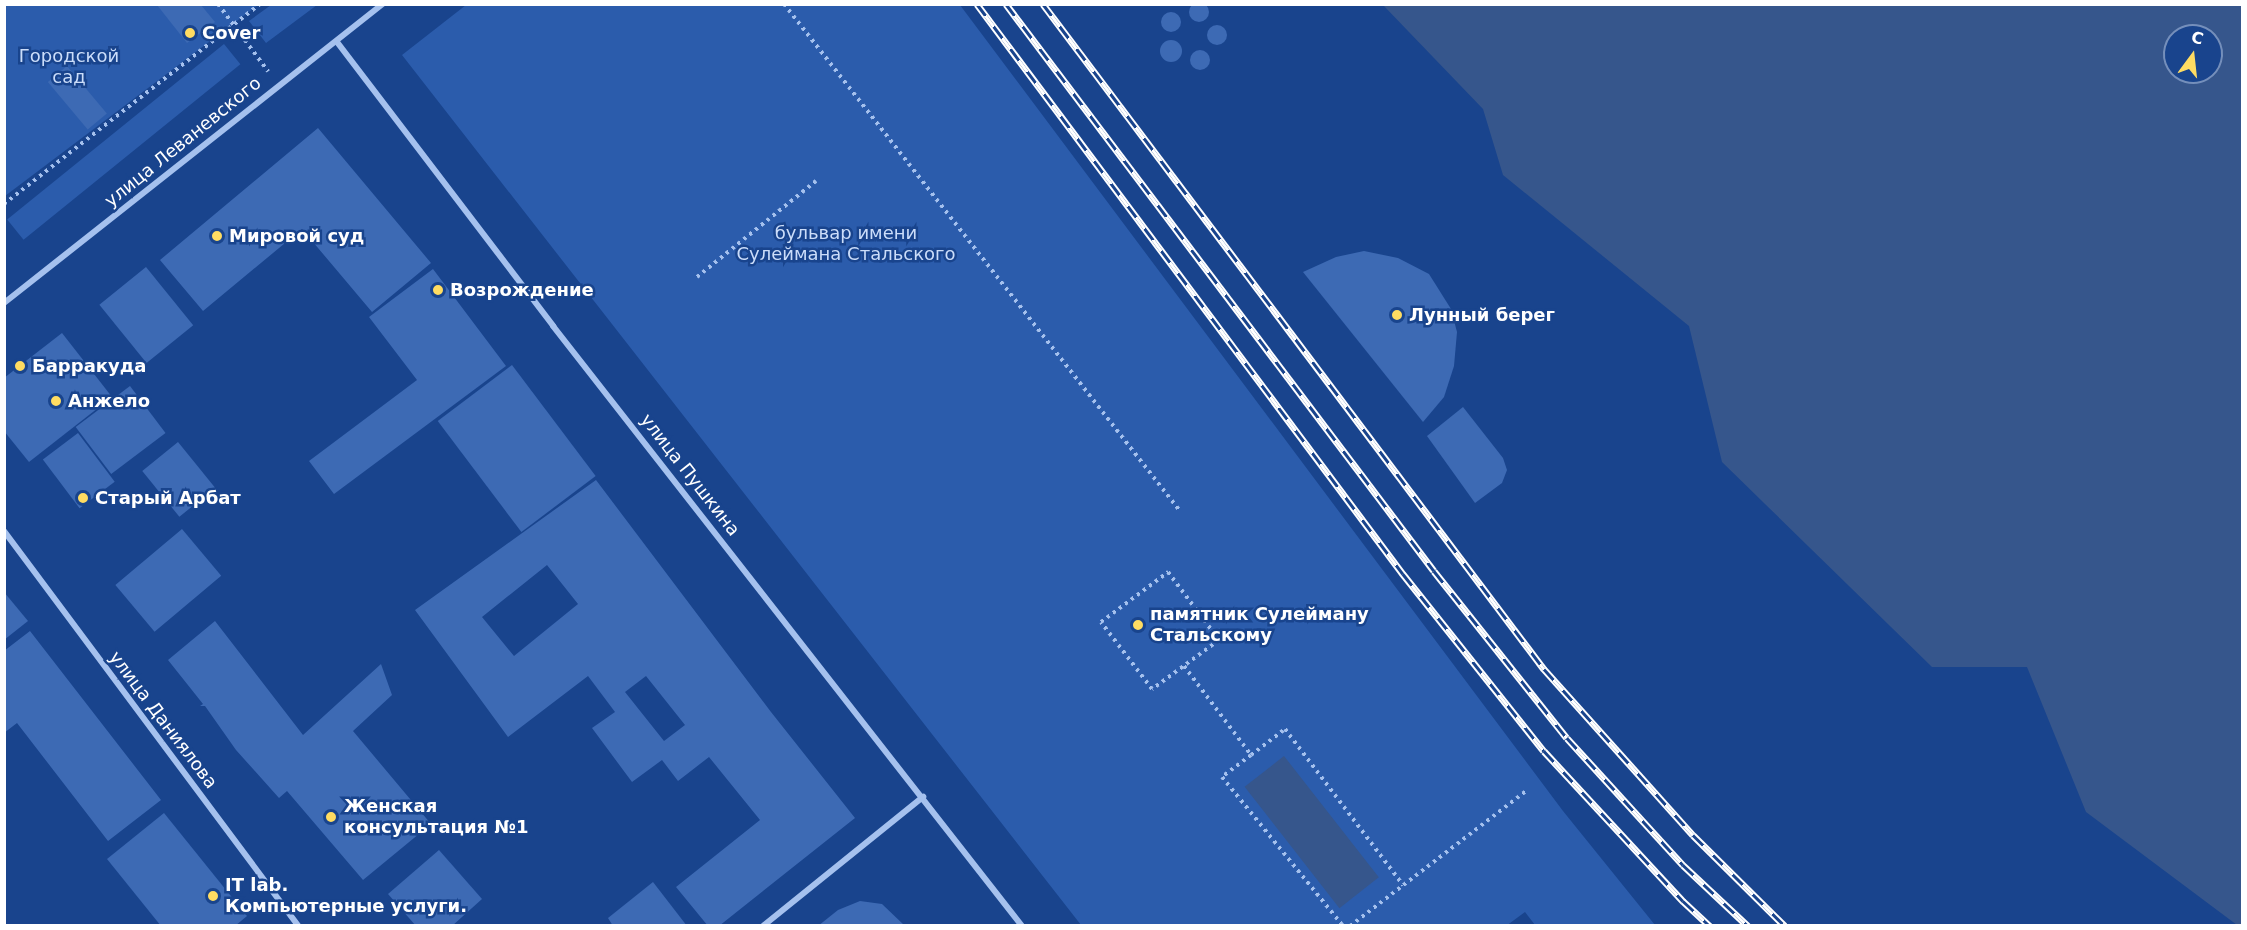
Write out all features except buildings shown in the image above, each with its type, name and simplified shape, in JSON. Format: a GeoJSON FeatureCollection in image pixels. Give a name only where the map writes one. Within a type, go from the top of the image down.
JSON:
{"type":"FeatureCollection","features":[{"type":"Feature","properties":{"kind":"street","name":"улица Леваневского"},"geometry":{"type":"LineString","coordinates":[[4,303],[278,85],[337,42],[382,4]]}},
{"type":"Feature","properties":{"kind":"street","name":"улица Пушкина"},"geometry":{"type":"LineString","coordinates":[[337,42],[553,326],[1022,926]]}},
{"type":"Feature","properties":{"kind":"street","name":"улица Даниялова"},"geometry":{"type":"LineString","coordinates":[[4,531],[298,926]]}},
{"type":"Feature","properties":{"kind":"street"},"geometry":{"type":"LineString","coordinates":[[763,926],[923,797]]}},
{"type":"Feature","properties":{"kind":"path"},"geometry":{"type":"LineString","coordinates":[[218,4],[278,85]]}},
{"type":"Feature","properties":{"kind":"path"},"geometry":{"type":"LineString","coordinates":[[4,204],[260,4]]}},
{"type":"Feature","properties":{"kind":"path"},"geometry":{"type":"LineString","coordinates":[[784,4],[1180,512]]}},
{"type":"Feature","properties":{"kind":"path"},"geometry":{"type":"LineString","coordinates":[[698,277],[816,182]]}},
{"type":"Feature","properties":{"kind":"path"},"geometry":{"type":"LineString","coordinates":[[1168,572],[1219,640],[1184,666],[1152,689],[1101,622],[1168,572]]}},
{"type":"Feature","properties":{"kind":"path"},"geometry":{"type":"LineString","coordinates":[[1184,666],[1251,755]]}},
{"type":"Feature","properties":{"kind":"path"},"geometry":{"type":"LineString","coordinates":[[1343,926],[1222,777],[1285,729],[1403,885]]}},
{"type":"Feature","properties":{"kind":"path"},"geometry":{"type":"LineString","coordinates":[[1350,926],[1527,790]]}},
{"type":"Feature","properties":{"kind":"green space","name":"Городской сад"},"geometry":{"type":"Polygon","coordinates":[[[5,5],[258,5],[5,196],[5,5]]]}},
{"type":"Feature","properties":{"kind":"green space"},"geometry":{"type":"Polygon","coordinates":[[[271,5],[317,5],[266,43],[249,21],[271,5]]]}},
{"type":"Feature","properties":{"kind":"green space","name":"бульвар имени Сулеймана Стальского"},"geometry":{"type":"Polygon","coordinates":[[[466,5],[960,5],[1563,811],[1655,925],[1535,925],[1525,912],[1506,926],[1081,925],[402,55],[466,5]]]}},
{"type":"Feature","properties":{"kind":"green space"},"geometry":{"type":"Polygon","coordinates":[[[224,44],[240,64],[24,240],[7,220],[224,44]]]}},
{"type":"Feature","properties":{"kind":"shaded area"},"geometry":{"type":"Polygon","coordinates":[[[1383,5],[2242,5],[2242,925],[2237,925],[2086,812],[2027,667],[1932,667],[1722,462],[1689,326],[1503,175],[1483,109],[1383,5]]]}},
{"type":"Feature","properties":{"kind":"shaded area"},"geometry":{"type":"Polygon","coordinates":[[[1284,756],[1379,877],[1339,908],[1245,787],[1284,756]]]}},
{"type":"Feature","properties":{"kind":"railway"},"geometry":{"type":"LineString","coordinates":[[977,4],[1403,574],[1544,751],[1683,901],[1710,926]]}},
{"type":"Feature","properties":{"kind":"railway"},"geometry":{"type":"LineString","coordinates":[[1006,4],[1434,571],[1567,738],[1683,865],[1748,926]]}},
{"type":"Feature","properties":{"kind":"railway"},"geometry":{"type":"LineString","coordinates":[[1043,4],[1544,669],[1693,835],[1785,926]]}},
{"type":"Feature","properties":{"kind":"place","name":"Cover"},"geometry":{"type":"Point","coordinates":[190,33]}},
{"type":"Feature","properties":{"kind":"place","name":"Мировой суд"},"geometry":{"type":"Point","coordinates":[217,236]}},
{"type":"Feature","properties":{"kind":"place","name":"Возрождение"},"geometry":{"type":"Point","coordinates":[438,290]}},
{"type":"Feature","properties":{"kind":"place","name":"Лунный берег"},"geometry":{"type":"Point","coordinates":[1397,315]}},
{"type":"Feature","properties":{"kind":"place","name":"Барракуда"},"geometry":{"type":"Point","coordinates":[20,366]}},
{"type":"Feature","properties":{"kind":"place","name":"Анжело"},"geometry":{"type":"Point","coordinates":[56,401]}},
{"type":"Feature","properties":{"kind":"place","name":"Старый Арбат"},"geometry":{"type":"Point","coordinates":[83,498]}},
{"type":"Feature","properties":{"kind":"place","name":"памятник Сулейману Стальскому"},"geometry":{"type":"Point","coordinates":[1138,625]}},
{"type":"Feature","properties":{"kind":"place","name":"Женская консультация №1"},"geometry":{"type":"Point","coordinates":[331,817]}},
{"type":"Feature","properties":{"kind":"place","name":"IT lab. Компьютерные услуги."},"geometry":{"type":"Point","coordinates":[213,896]}}]}
